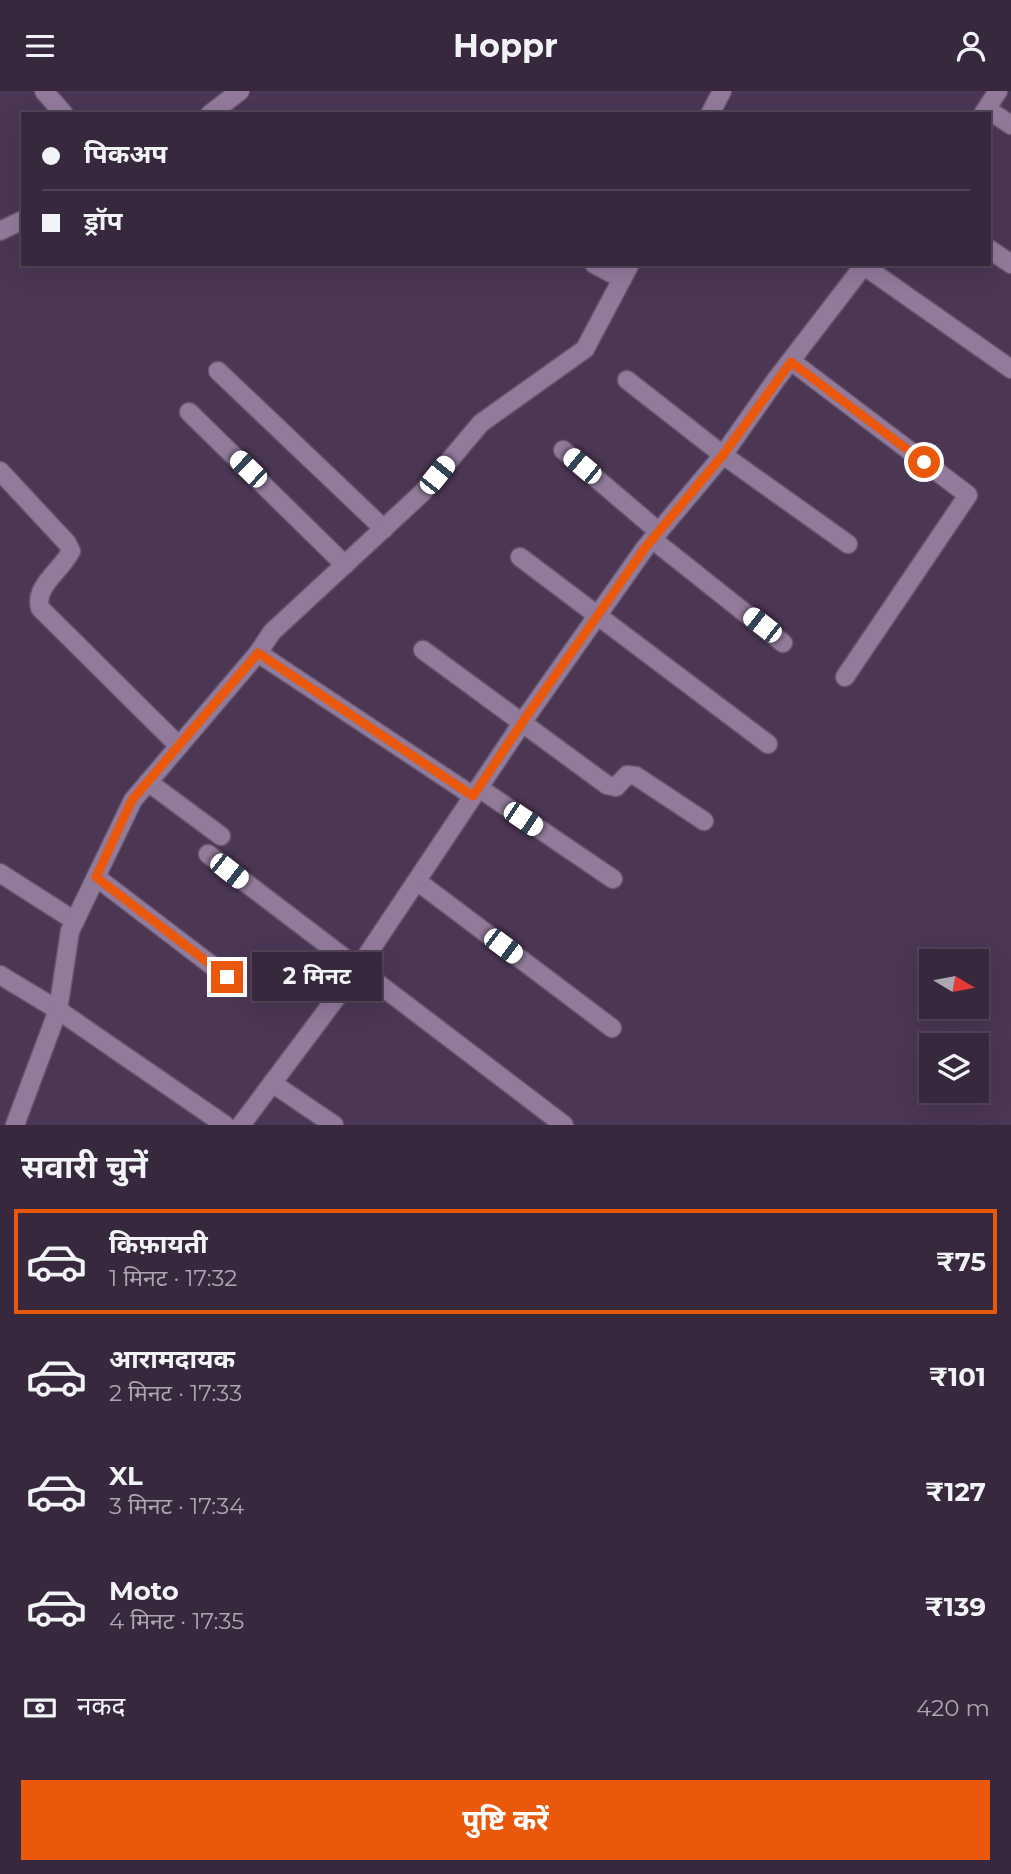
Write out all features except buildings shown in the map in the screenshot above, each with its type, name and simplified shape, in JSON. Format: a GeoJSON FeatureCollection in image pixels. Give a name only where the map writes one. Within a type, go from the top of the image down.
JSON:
{"type":"FeatureCollection","features":[{"type":"Feature","properties":{"kind":"street"},"geometry":{"type":"LineString","coordinates":[[44,91],[62,112]]}},
{"type":"Feature","properties":{"kind":"street"},"geometry":{"type":"LineString","coordinates":[[213,112],[240,91]]}},
{"type":"Feature","properties":{"kind":"street"},"geometry":{"type":"LineString","coordinates":[[711,112],[722,91]]}},
{"type":"Feature","properties":{"kind":"street"},"geometry":{"type":"LineString","coordinates":[[985,111],[998,91]]}},
{"type":"Feature","properties":{"kind":"street"},"geometry":{"type":"LineString","coordinates":[[991,114],[1011,125]]}},
{"type":"Feature","properties":{"kind":"street"},"geometry":{"type":"LineString","coordinates":[[0,230],[21,221]]}},
{"type":"Feature","properties":{"kind":"street"},"geometry":{"type":"LineString","coordinates":[[991,250],[1011,264]]}},
{"type":"Feature","properties":{"kind":"street"},"geometry":{"type":"LineString","coordinates":[[15,1125],[58,1010],[71,931],[132,800],[258,653],[272,632],[422,493],[481,423],[585,349],[626,272],[602,266]]}},
{"type":"Feature","properties":{"kind":"street"},"geometry":{"type":"LineString","coordinates":[[241,1125],[357,970],[522,723],[655,535],[723,455],[863,266]]}},
{"type":"Feature","properties":{"kind":"street"},"geometry":{"type":"LineString","coordinates":[[865,266],[1011,369]]}},
{"type":"Feature","properties":{"kind":"street"},"geometry":{"type":"LineString","coordinates":[[791,362],[968,495],[845,677]]}},
{"type":"Feature","properties":{"kind":"street"},"geometry":{"type":"LineString","coordinates":[[218,371],[384,529]]}},
{"type":"Feature","properties":{"kind":"street"},"geometry":{"type":"LineString","coordinates":[[627,380],[723,455],[848,544]]}},
{"type":"Feature","properties":{"kind":"street"},"geometry":{"type":"LineString","coordinates":[[189,412],[345,565]]}},
{"type":"Feature","properties":{"kind":"street"},"geometry":{"type":"LineString","coordinates":[[563,450],[655,535],[783,643]]}},
{"type":"Feature","properties":{"kind":"street"},"geometry":{"type":"LineString","coordinates":[[0,471],[67,543],[71,551],[41,590],[38,601],[40,608],[179,746]]}},
{"type":"Feature","properties":{"kind":"street"},"geometry":{"type":"LineString","coordinates":[[520,557],[768,744]]}},
{"type":"Feature","properties":{"kind":"street"},"geometry":{"type":"LineString","coordinates":[[423,650],[607,785],[616,787],[628,775],[636,776],[704,821]]}},
{"type":"Feature","properties":{"kind":"street"},"geometry":{"type":"LineString","coordinates":[[258,653],[613,879]]}},
{"type":"Feature","properties":{"kind":"street"},"geometry":{"type":"LineString","coordinates":[[148,782],[221,836]]}},
{"type":"Feature","properties":{"kind":"street"},"geometry":{"type":"LineString","coordinates":[[208,854],[564,1125]]}},
{"type":"Feature","properties":{"kind":"street"},"geometry":{"type":"LineString","coordinates":[[0,873],[75,921]]}},
{"type":"Feature","properties":{"kind":"street"},"geometry":{"type":"LineString","coordinates":[[96,877],[227,977]]}},
{"type":"Feature","properties":{"kind":"street"},"geometry":{"type":"LineString","coordinates":[[417,881],[612,1028]]}},
{"type":"Feature","properties":{"kind":"street"},"geometry":{"type":"LineString","coordinates":[[0,975],[58,1010],[225,1125]]}},
{"type":"Feature","properties":{"kind":"street"},"geometry":{"type":"LineString","coordinates":[[272,1083],[334,1125]]}},
{"type":"Feature","properties":{"kind":"route"},"geometry":{"type":"LineString","coordinates":[[227,977],[96,877],[132,800],[258,653],[473,796],[645,548],[723,455],[791,362],[924,462]]}}]}
